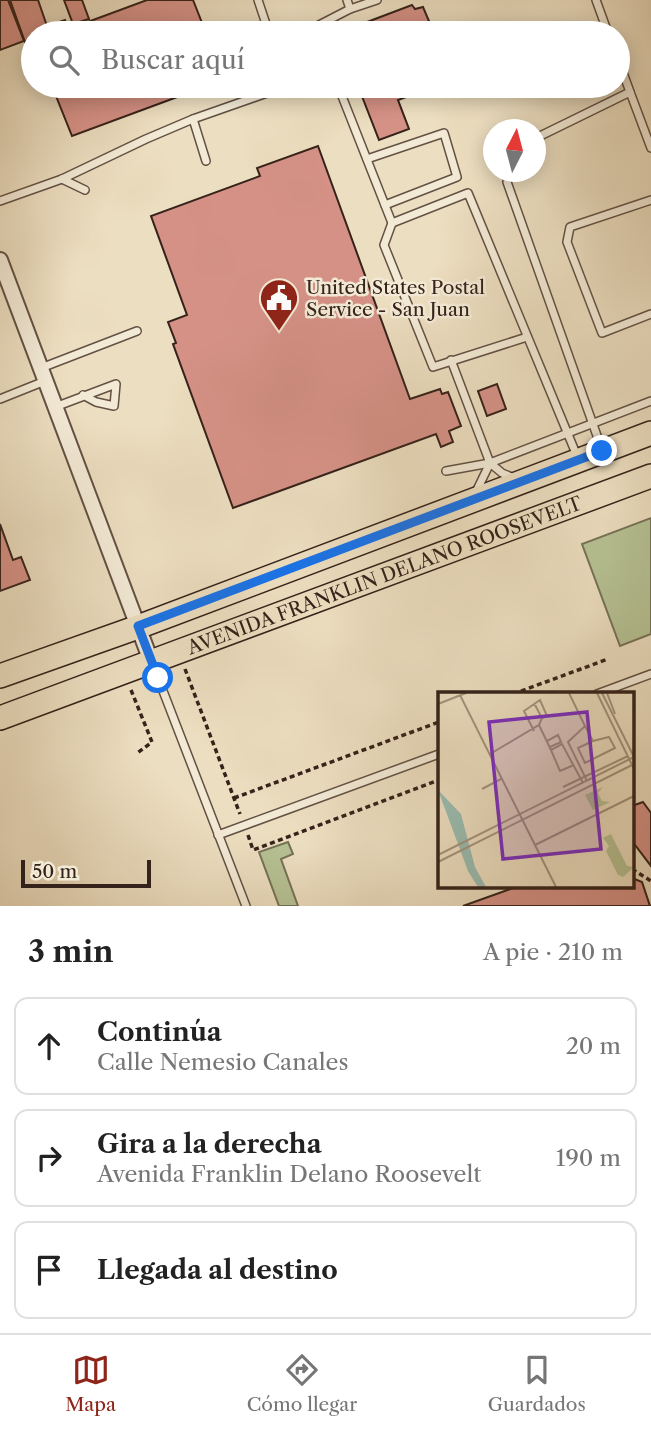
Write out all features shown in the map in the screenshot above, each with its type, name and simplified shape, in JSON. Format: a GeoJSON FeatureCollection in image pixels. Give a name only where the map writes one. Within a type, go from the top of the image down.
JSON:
{"type":"FeatureCollection","features":[{"type":"Feature","properties":{"kind":"main road","name":"AVENIDA FRANKLIN DELANO ROOSEVELT"},"geometry":{"type":"LineString","coordinates":[[0,676],[651,432]]}},
{"type":"Feature","properties":{"kind":"main road","name":"AVENIDA FRANKLIN DELANO ROOSEVELT"},"geometry":{"type":"LineString","coordinates":[[0,718],[154,670],[651,475]]}},
{"type":"Feature","properties":{"kind":"street"},"geometry":{"type":"LineString","coordinates":[[0,260],[154,670]]}},
{"type":"Feature","properties":{"kind":"lane"},"geometry":{"type":"LineString","coordinates":[[258,0],[265,21]]}},
{"type":"Feature","properties":{"kind":"lane"},"geometry":{"type":"LineString","coordinates":[[347,0],[350,9]]}},
{"type":"Feature","properties":{"kind":"lane"},"geometry":{"type":"LineString","coordinates":[[325,21],[377,0]]}},
{"type":"Feature","properties":{"kind":"lane"},"geometry":{"type":"LineString","coordinates":[[596,0],[604,21]]}},
{"type":"Feature","properties":{"kind":"lane"},"geometry":{"type":"LineString","coordinates":[[630,92],[651,148]]}},
{"type":"Feature","properties":{"kind":"lane"},"geometry":{"type":"LineString","coordinates":[[0,201],[62,179],[146,138],[253,98]]}},
{"type":"Feature","properties":{"kind":"lane"},"geometry":{"type":"LineString","coordinates":[[343,98],[392,223],[384,245],[433,367],[527,337]]}},
{"type":"Feature","properties":{"kind":"lane"},"geometry":{"type":"LineString","coordinates":[[546,133],[618,98]]}},
{"type":"Feature","properties":{"kind":"lane"},"geometry":{"type":"LineString","coordinates":[[193,119],[206,161]]}},
{"type":"Feature","properties":{"kind":"lane"},"geometry":{"type":"LineString","coordinates":[[367,159],[444,132],[457,177],[385,205]]}},
{"type":"Feature","properties":{"kind":"lane"},"geometry":{"type":"LineString","coordinates":[[62,179],[85,190]]}},
{"type":"Feature","properties":{"kind":"lane"},"geometry":{"type":"LineString","coordinates":[[506,182],[602,451]]}},
{"type":"Feature","properties":{"kind":"lane"},"geometry":{"type":"LineString","coordinates":[[392,223],[468,193],[579,460]]}},
{"type":"Feature","properties":{"kind":"lane"},"geometry":{"type":"LineString","coordinates":[[651,200],[570,227],[567,242],[602,333],[651,314]]}},
{"type":"Feature","properties":{"kind":"lane"},"geometry":{"type":"LineString","coordinates":[[0,399],[43,375],[137,331]]}},
{"type":"Feature","properties":{"kind":"lane"},"geometry":{"type":"LineString","coordinates":[[451,360],[490,463],[502,473],[528,479]]}},
{"type":"Feature","properties":{"kind":"lane"},"geometry":{"type":"LineString","coordinates":[[55,407],[83,395],[116,383],[114,406],[96,402],[83,395]]}},
{"type":"Feature","properties":{"kind":"lane"},"geometry":{"type":"LineString","coordinates":[[446,471],[490,463],[651,401]]}},
{"type":"Feature","properties":{"kind":"lane"},"geometry":{"type":"LineString","coordinates":[[468,502],[483,481],[490,463]]}},
{"type":"Feature","properties":{"kind":"lane"},"geometry":{"type":"LineString","coordinates":[[154,670],[246,906]]}},
{"type":"Feature","properties":{"kind":"lane"},"geometry":{"type":"LineString","coordinates":[[602,692],[651,674]]}},
{"type":"Feature","properties":{"kind":"lane"},"geometry":{"type":"LineString","coordinates":[[218,835],[438,754]]}},
{"type":"Feature","properties":{"kind":"path"},"geometry":{"type":"LineString","coordinates":[[518,692],[608,659]]}},
{"type":"Feature","properties":{"kind":"path"},"geometry":{"type":"LineString","coordinates":[[136,754],[152,742],[131,688],[154,670],[186,668],[253,850],[438,780]]}},
{"type":"Feature","properties":{"kind":"path"},"geometry":{"type":"LineString","coordinates":[[234,798],[438,722]]}},
{"type":"Feature","properties":{"kind":"path"},"geometry":{"type":"LineString","coordinates":[[634,870],[651,881]]}},
{"type":"Feature","properties":{"kind":"green space"},"geometry":{"type":"Polygon","coordinates":[[[651,518],[651,634],[620,646],[582,544],[651,518]]]}},
{"type":"Feature","properties":{"kind":"green space"},"geometry":{"type":"Polygon","coordinates":[[[288,842],[293,854],[281,859],[298,906],[279,906],[259,852],[288,842]]]}},
{"type":"Feature","properties":{"kind":"building"},"geometry":{"type":"Polygon","coordinates":[[[0,0],[8,0],[21,33],[21,42],[0,50],[0,0]]]}},
{"type":"Feature","properties":{"kind":"building"},"geometry":{"type":"Polygon","coordinates":[[[10,0],[38,0],[45,21],[21,21],[21,31],[10,0]]]}},
{"type":"Feature","properties":{"kind":"building"},"geometry":{"type":"Polygon","coordinates":[[[64,0],[82,0],[89,19],[72,21],[64,0]]]}},
{"type":"Feature","properties":{"kind":"building"},"geometry":{"type":"Polygon","coordinates":[[[147,0],[193,0],[201,21],[90,21],[147,0]]]}},
{"type":"Feature","properties":{"kind":"building"},"geometry":{"type":"Polygon","coordinates":[[[412,5],[415,9],[423,7],[429,21],[370,21],[412,5]]]}},
{"type":"Feature","properties":{"kind":"building"},"geometry":{"type":"Polygon","coordinates":[[[57,98],[175,98],[72,136],[57,98]]]}},
{"type":"Feature","properties":{"kind":"building"},"geometry":{"type":"Polygon","coordinates":[[[363,98],[403,98],[398,100],[409,129],[379,140],[363,98]]]}},
{"type":"Feature","properties":{"kind":"building","name":"United States Postal Service - San Juan"},"geometry":{"type":"Polygon","coordinates":[[[318,146],[410,399],[440,389],[442,394],[448,392],[461,426],[449,431],[453,442],[441,447],[436,434],[233,508],[173,344],[176,343],[168,322],[187,315],[151,216],[260,176],[257,168],[318,146]]]}},
{"type":"Feature","properties":{"kind":"building"},"geometry":{"type":"Polygon","coordinates":[[[497,384],[506,409],[487,416],[478,391],[497,384]]]}},
{"type":"Feature","properties":{"kind":"building"},"geometry":{"type":"Polygon","coordinates":[[[0,524],[13,560],[21,557],[30,580],[0,591],[0,524]]]}},
{"type":"Feature","properties":{"kind":"building"},"geometry":{"type":"Polygon","coordinates":[[[643,802],[651,813],[651,866],[634,845],[634,805],[643,802]]]}},
{"type":"Feature","properties":{"kind":"building"},"geometry":{"type":"Polygon","coordinates":[[[634,879],[642,882],[650,906],[463,906],[513,888],[634,888],[634,879]]]}},
{"type":"Feature","properties":{"kind":"place","name":"United States Postal Service - San Juan"},"geometry":{"type":"Point","coordinates":[279,332]}},
{"type":"Feature","properties":{"kind":"route"},"geometry":{"type":"LineString","coordinates":[[158,678],[138,626],[602,451]]}}]}
